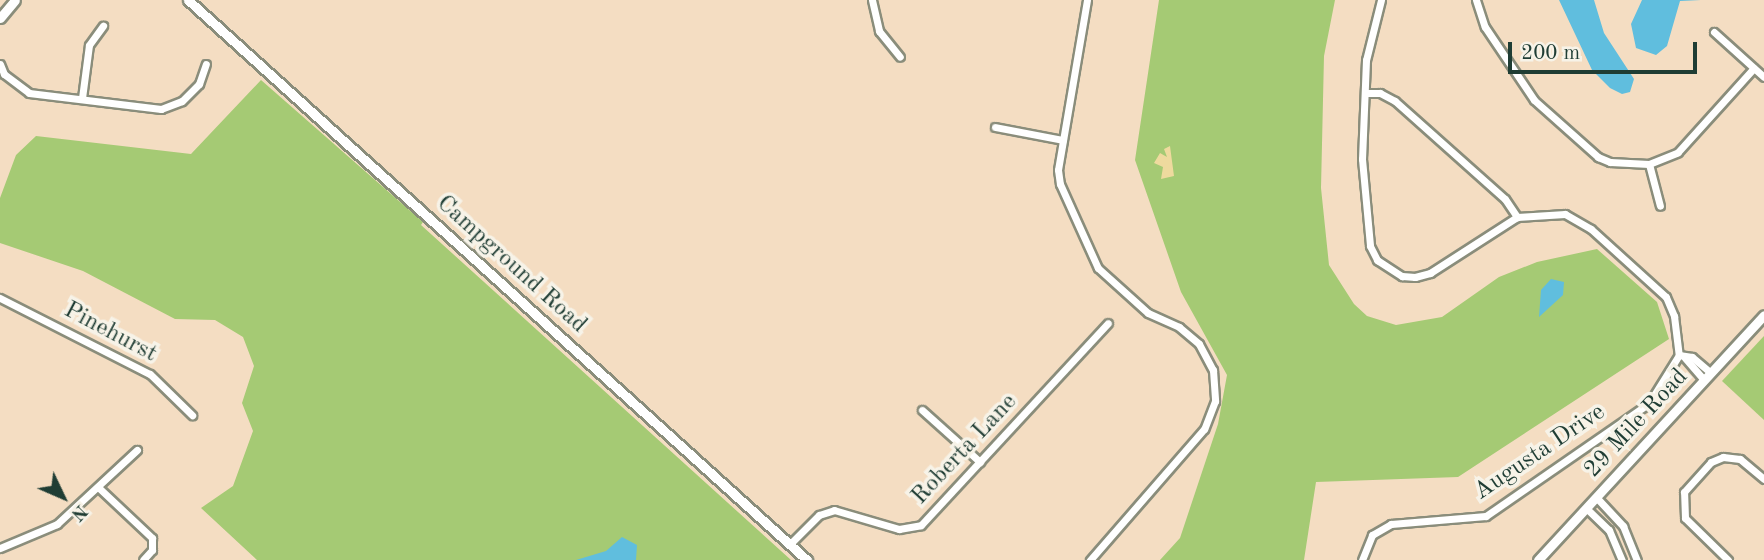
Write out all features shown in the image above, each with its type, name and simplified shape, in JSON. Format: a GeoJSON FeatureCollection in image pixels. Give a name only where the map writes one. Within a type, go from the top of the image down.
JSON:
{"type":"FeatureCollection","features":[{"type":"Feature","properties":{"kind":"street"},"geometry":{"type":"LineString","coordinates":[[0,18],[16,0]]}},
{"type":"Feature","properties":{"kind":"street","name":"Campground Road"},"geometry":{"type":"LineString","coordinates":[[188,0],[807,560]]}},
{"type":"Feature","properties":{"kind":"street"},"geometry":{"type":"LineString","coordinates":[[872,0],[880,31],[900,57]]}},
{"type":"Feature","properties":{"kind":"street"},"geometry":{"type":"LineString","coordinates":[[1087,0],[1063,140],[1060,184],[1098,268],[1148,313],[1190,334],[1207,355],[1215,384],[1215,401],[1204,429],[1090,560]]}},
{"type":"Feature","properties":{"kind":"street"},"geometry":{"type":"LineString","coordinates":[[1381,0],[1366,60],[1362,159],[1370,246],[1388,270],[1402,276],[1430,273],[1517,217],[1550,212],[1591,229],[1666,297],[1674,316],[1682,356],[1692,356],[1707,376]]}},
{"type":"Feature","properties":{"kind":"street"},"geometry":{"type":"LineString","coordinates":[[1476,0],[1485,27],[1542,109],[1598,157],[1623,165],[1649,164],[1678,152],[1754,68]]}},
{"type":"Feature","properties":{"kind":"street"},"geometry":{"type":"LineString","coordinates":[[82,99],[89,45],[103,26]]}},
{"type":"Feature","properties":{"kind":"street"},"geometry":{"type":"LineString","coordinates":[[1714,32],[1764,77]]}},
{"type":"Feature","properties":{"kind":"street"},"geometry":{"type":"LineString","coordinates":[[0,64],[2,74],[29,93],[172,107],[199,85],[206,64]]}},
{"type":"Feature","properties":{"kind":"street"},"geometry":{"type":"LineString","coordinates":[[1365,93],[1380,93],[1395,101],[1505,199],[1517,217]]}},
{"type":"Feature","properties":{"kind":"street"},"geometry":{"type":"LineString","coordinates":[[995,127],[1063,140]]}},
{"type":"Feature","properties":{"kind":"street"},"geometry":{"type":"LineString","coordinates":[[1649,164],[1660,206]]}},
{"type":"Feature","properties":{"kind":"street","name":"Pinehurst"},"geometry":{"type":"LineString","coordinates":[[0,298],[150,374],[192,415]]}},
{"type":"Feature","properties":{"kind":"street","name":"29 Mile Road"},"geometry":{"type":"LineString","coordinates":[[1538,560],[1764,315]]}},
{"type":"Feature","properties":{"kind":"street","name":"Roberta Lane"},"geometry":{"type":"LineString","coordinates":[[790,544],[819,515],[834,510],[900,529],[921,525],[1108,323]]}},
{"type":"Feature","properties":{"kind":"street","name":"Augusta Drive"},"geometry":{"type":"LineString","coordinates":[[1362,560],[1372,535],[1391,524],[1486,516],[1649,403],[1682,356]]}},
{"type":"Feature","properties":{"kind":"street"},"geometry":{"type":"LineString","coordinates":[[922,410],[980,462]]}},
{"type":"Feature","properties":{"kind":"street"},"geometry":{"type":"LineString","coordinates":[[0,548],[57,524],[137,450]]}},
{"type":"Feature","properties":{"kind":"street"},"geometry":{"type":"LineString","coordinates":[[1728,560],[1688,523],[1682,511],[1684,492],[1698,474],[1716,459],[1735,456],[1764,479]]}},
{"type":"Feature","properties":{"kind":"street"},"geometry":{"type":"LineString","coordinates":[[99,488],[152,538],[152,550],[143,560]]}},
{"type":"Feature","properties":{"kind":"street"},"geometry":{"type":"LineString","coordinates":[[1596,497],[1623,526],[1637,560]]}},
{"type":"Feature","properties":{"kind":"street"},"geometry":{"type":"LineString","coordinates":[[1586,508],[1609,530],[1622,560]]}},
{"type":"Feature","properties":{"kind":"green space"},"geometry":{"type":"Polygon","coordinates":[[[1159,0],[1335,0],[1324,56],[1321,188],[1329,265],[1354,304],[1367,316],[1396,325],[1442,317],[1499,277],[1537,262],[1597,249],[1657,302],[1669,339],[1458,477],[1316,482],[1304,560],[1160,560],[1180,538],[1218,424],[1227,375],[1181,292],[1135,160],[1159,0]]]}},
{"type":"Feature","properties":{"kind":"green space"},"geometry":{"type":"Polygon","coordinates":[[[261,80],[423,222],[421,225],[791,560],[257,560],[201,508],[233,486],[253,431],[242,403],[254,366],[243,337],[215,320],[175,319],[83,271],[0,243],[0,198],[16,155],[36,136],[191,154],[261,80]]]}},
{"type":"Feature","properties":{"kind":"green space"},"geometry":{"type":"Polygon","coordinates":[[[1764,336],[1764,420],[1722,381],[1764,336]]]}},
{"type":"Feature","properties":{"kind":"sand"},"geometry":{"type":"Polygon","coordinates":[[[1170,146],[1174,176],[1161,179],[1163,167],[1154,163],[1160,153],[1167,157],[1164,149],[1170,146]]]}},
{"type":"Feature","properties":{"kind":"water"},"geometry":{"type":"Polygon","coordinates":[[[1559,0],[1594,0],[1604,33],[1634,79],[1630,92],[1622,94],[1610,88],[1592,70],[1559,0]]]}},
{"type":"Feature","properties":{"kind":"water"},"geometry":{"type":"Polygon","coordinates":[[[1642,0],[1701,0],[1680,1],[1667,46],[1656,55],[1636,48],[1631,24],[1642,0]]]}},
{"type":"Feature","properties":{"kind":"water"},"geometry":{"type":"Polygon","coordinates":[[[1551,279],[1564,282],[1563,295],[1539,317],[1541,290],[1551,279]]]}},
{"type":"Feature","properties":{"kind":"water"},"geometry":{"type":"Polygon","coordinates":[[[622,537],[637,545],[636,560],[576,560],[606,551],[622,537]]]}}]}
